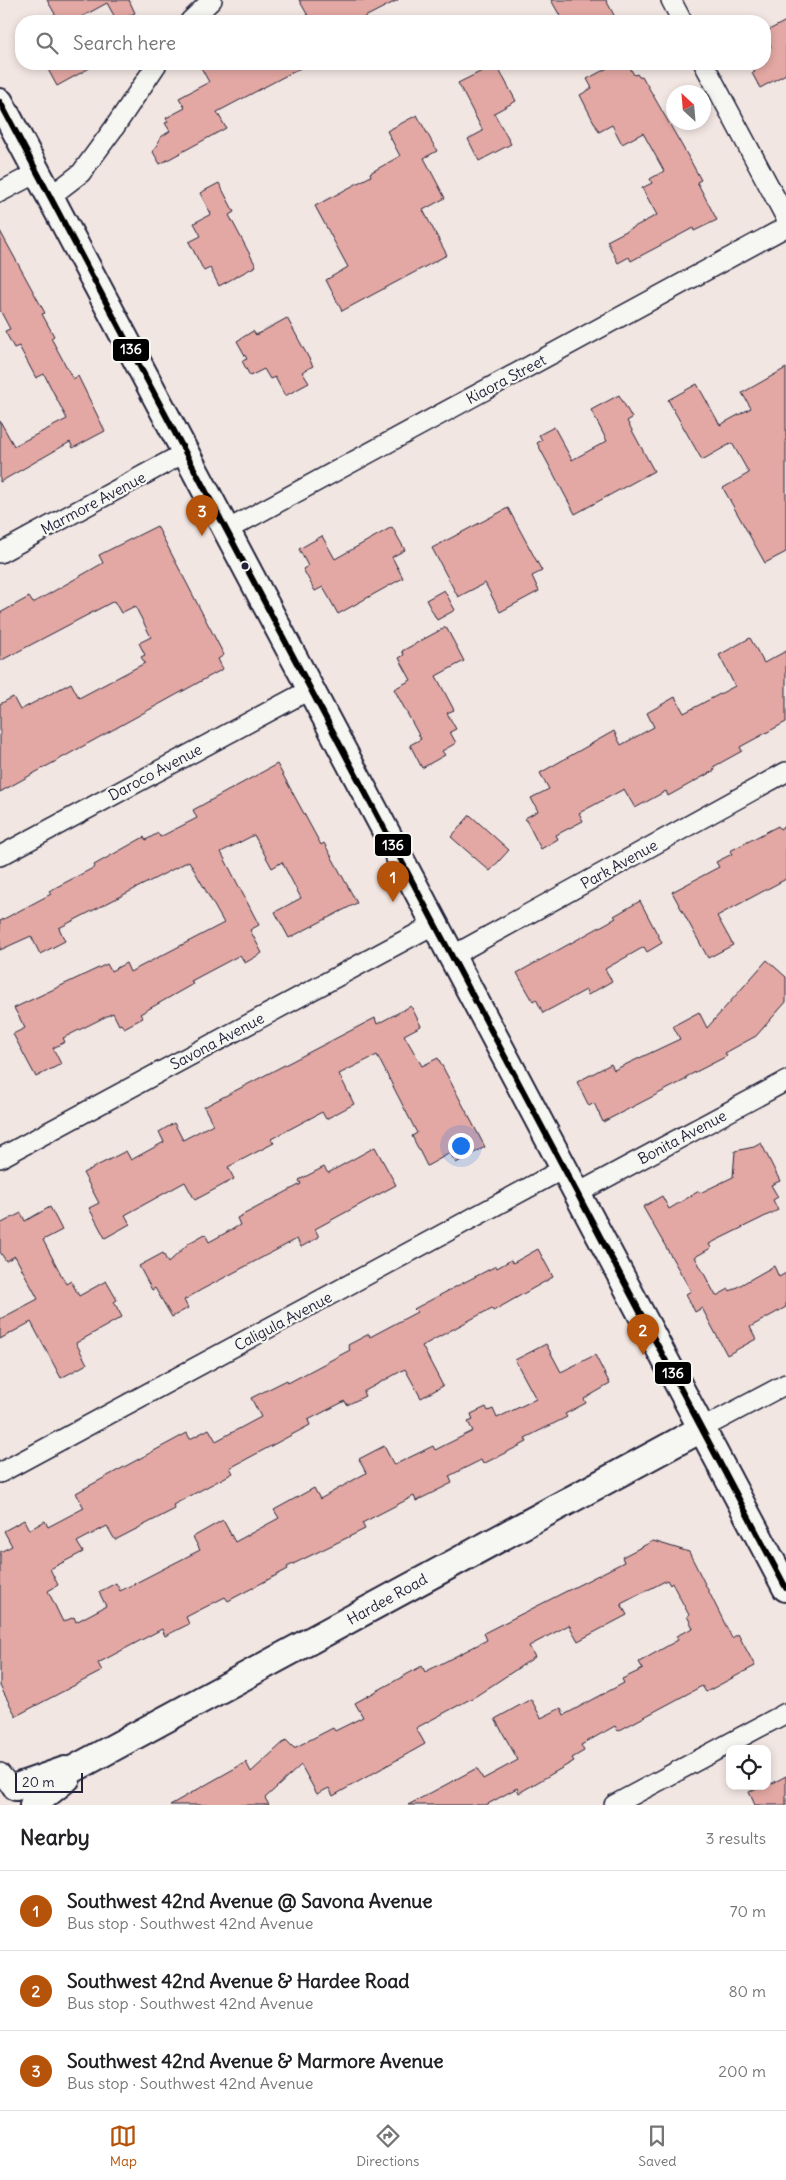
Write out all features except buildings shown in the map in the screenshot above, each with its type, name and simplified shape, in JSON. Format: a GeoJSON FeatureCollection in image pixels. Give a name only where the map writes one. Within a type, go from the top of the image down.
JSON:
{"type":"FeatureCollection","features":[{"type":"Feature","properties":{"kind":"main road"},"geometry":{"type":"LineString","coordinates":[[0,102],[786,1588]]}},
{"type":"Feature","properties":{"kind":"main road","name":"Hardee Road"},"geometry":{"type":"LineString","coordinates":[[14,1790],[62,1770],[70,1771],[703,1428]]}},
{"type":"Feature","properties":{"kind":"street"},"geometry":{"type":"LineString","coordinates":[[196,15],[212,0]]}},
{"type":"Feature","properties":{"kind":"street"},"geometry":{"type":"LineString","coordinates":[[671,0],[679,15]]}},
{"type":"Feature","properties":{"kind":"street"},"geometry":{"type":"LineString","coordinates":[[50,196],[81,173],[153,70]]}},
{"type":"Feature","properties":{"kind":"street"},"geometry":{"type":"LineString","coordinates":[[707,70],[786,218]]}},
{"type":"Feature","properties":{"kind":"street"},"geometry":{"type":"LineString","coordinates":[[0,192],[38,172]]}},
{"type":"Feature","properties":{"kind":"street","name":"Kiaora Street"},"geometry":{"type":"LineString","coordinates":[[227,530],[786,227]]}},
{"type":"Feature","properties":{"kind":"street","name":"Marmore Avenue"},"geometry":{"type":"LineString","coordinates":[[0,553],[186,452]]}},
{"type":"Feature","properties":{"kind":"street","name":"Daroco Avenue"},"geometry":{"type":"LineString","coordinates":[[0,856],[311,689]]}},
{"type":"Feature","properties":{"kind":"street","name":"Park Avenue"},"geometry":{"type":"LineString","coordinates":[[452,956],[786,772]]}},
{"type":"Feature","properties":{"kind":"street","name":"Savona Avenue"},"geometry":{"type":"LineString","coordinates":[[0,1158],[435,924]]}},
{"type":"Feature","properties":{"kind":"street","name":"Bonita Avenue"},"geometry":{"type":"LineString","coordinates":[[578,1193],[786,1082]]}},
{"type":"Feature","properties":{"kind":"street","name":"Caligula Avenue"},"geometry":{"type":"LineString","coordinates":[[0,1473],[565,1168]]}},
{"type":"Feature","properties":{"kind":"street"},"geometry":{"type":"LineString","coordinates":[[703,1428],[786,1384]]}},
{"type":"Feature","properties":{"kind":"street"},"geometry":{"type":"LineString","coordinates":[[614,1805],[786,1713]]}},
{"type":"Feature","properties":{"kind":"transit line","name":"136"},"geometry":{"type":"LineString","coordinates":[[0,102],[786,1588]]}},
{"type":"Feature","properties":{"kind":"place","name":"Southwest 42nd Avenue & Marmore Avenue"},"geometry":{"type":"Point","coordinates":[202,536]}},
{"type":"Feature","properties":{"kind":"place","name":"Southwest 42nd Avenue @ Savona Avenue"},"geometry":{"type":"Point","coordinates":[393,902]}},
{"type":"Feature","properties":{"kind":"place","name":"Southwest 42nd Avenue & Hardee Road"},"geometry":{"type":"Point","coordinates":[643,1355]}}]}
